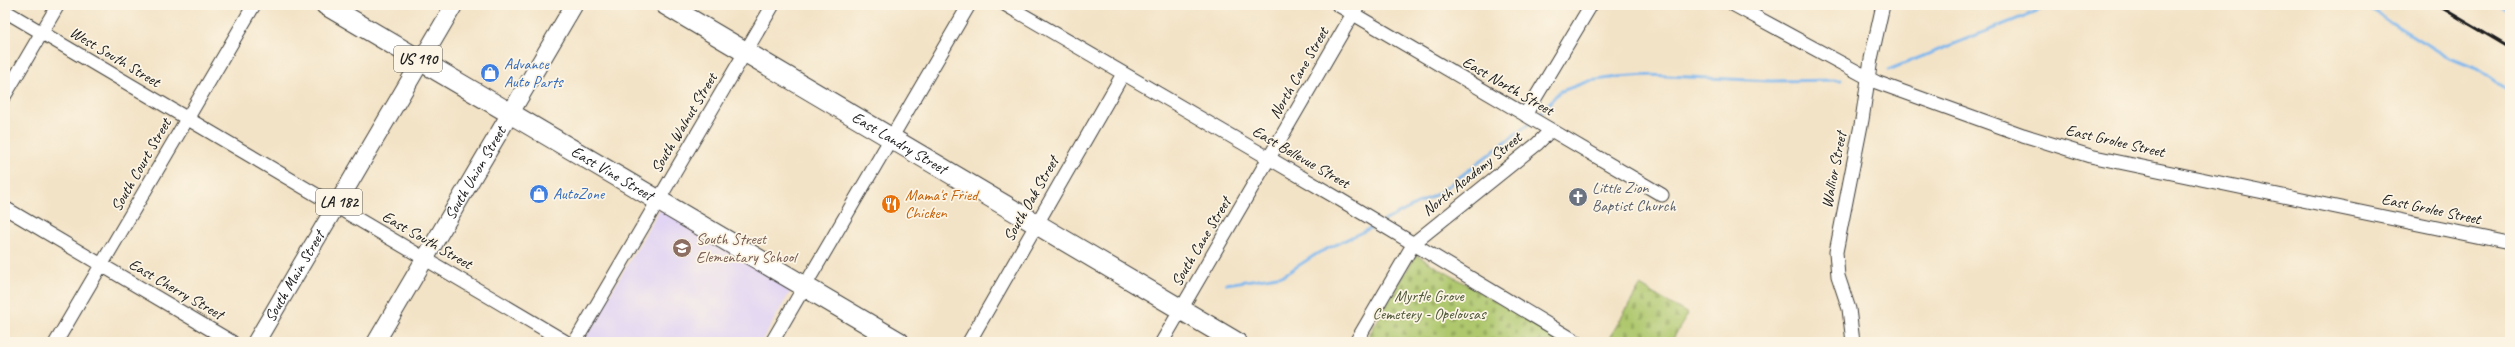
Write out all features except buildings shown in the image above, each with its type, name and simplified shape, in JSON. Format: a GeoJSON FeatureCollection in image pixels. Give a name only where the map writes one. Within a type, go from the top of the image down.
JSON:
{"type":"FeatureCollection","features":[{"type":"Feature","properties":{"kind":"highway","name":"East Vine Street"},"geometry":{"type":"LineString","coordinates":[[326,5],[899,342]]}},
{"type":"Feature","properties":{"kind":"highway","name":"East Landry Street"},"geometry":{"type":"LineString","coordinates":[[666,5],[1236,342]]}},
{"type":"Feature","properties":{"kind":"main road","name":"South Main Street"},"geometry":{"type":"LineString","coordinates":[[256,342],[454,5]]}},
{"type":"Feature","properties":{"kind":"main road","name":"South Union Street"},"geometry":{"type":"LineString","coordinates":[[376,342],[574,5]]}},
{"type":"Feature","properties":{"kind":"street"},"geometry":{"type":"LineString","coordinates":[[5,95],[58,5]]}},
{"type":"Feature","properties":{"kind":"street","name":"South Court Street"},"geometry":{"type":"LineString","coordinates":[[56,342],[254,5]]}},
{"type":"Feature","properties":{"kind":"street","name":"South Walnut Street"},"geometry":{"type":"LineString","coordinates":[[575,342],[773,5]]}},
{"type":"Feature","properties":{"kind":"street"},"geometry":{"type":"LineString","coordinates":[[772,342],[969,5]]}},
{"type":"Feature","properties":{"kind":"street","name":"East Bellevue Street"},"geometry":{"type":"LineString","coordinates":[[1006,5],[1414,243],[1577,342]]}},
{"type":"Feature","properties":{"kind":"street","name":"East North Street"},"geometry":{"type":"LineString","coordinates":[[1338,5],[1356,10],[1530,119],[1662,194]]}},
{"type":"Feature","properties":{"kind":"street","name":"North Academy Street"},"geometry":{"type":"LineString","coordinates":[[1530,119],[1591,5]]}},
{"type":"Feature","properties":{"kind":"street","name":"East Grolee Street"},"geometry":{"type":"LineString","coordinates":[[1734,5],[1868,79],[2023,135],[2090,156],[2510,243]]}},
{"type":"Feature","properties":{"kind":"street","name":"Wallior Street"},"geometry":{"type":"LineString","coordinates":[[1853,342],[1848,309],[1838,276],[1836,252],[1883,5]]}},
{"type":"Feature","properties":{"kind":"street","name":"North Cane Street"},"geometry":{"type":"LineString","coordinates":[[1270,159],[1356,10]]}},
{"type":"Feature","properties":{"kind":"street","name":"West South Street"},"geometry":{"type":"LineString","coordinates":[[5,11],[187,119]]}},
{"type":"Feature","properties":{"kind":"street","name":"South Oak Street"},"geometry":{"type":"LineString","coordinates":[[969,342],[1035,224],[1123,74]]}},
{"type":"Feature","properties":{"kind":"street","name":"East South Street"},"geometry":{"type":"LineString","coordinates":[[187,119],[566,342]]}},
{"type":"Feature","properties":{"kind":"street","name":"North Academy Street"},"geometry":{"type":"LineString","coordinates":[[1414,243],[1537,144],[1551,130]]}},
{"type":"Feature","properties":{"kind":"street","name":"South Cane Street"},"geometry":{"type":"LineString","coordinates":[[1162,342],[1270,159]]}},
{"type":"Feature","properties":{"kind":"street","name":"East Cherry Street"},"geometry":{"type":"LineString","coordinates":[[5,208],[232,342]]}},
{"type":"Feature","properties":{"kind":"street"},"geometry":{"type":"LineString","coordinates":[[1356,342],[1414,243]]}},
{"type":"Feature","properties":{"kind":"shaded area","name":"South Street Elementary School"},"geometry":{"type":"Polygon","coordinates":[[[660,209],[793,287],[761,342],[582,342],[660,209]]]}},
{"type":"Feature","properties":{"kind":"green space","name":"Myrtle Grove Cemetery - Opelousas"},"geometry":{"type":"Polygon","coordinates":[[[1416,255],[1565,342],[1365,342],[1416,255]]]}},
{"type":"Feature","properties":{"kind":"green space"},"geometry":{"type":"Polygon","coordinates":[[[1640,286],[1688,314],[1671,342],[1607,342],[1640,286]]]}},
{"type":"Feature","properties":{"kind":"waterway"},"geometry":{"type":"LineString","coordinates":[[1888,70],[2052,5]]}},
{"type":"Feature","properties":{"kind":"waterway"},"geometry":{"type":"LineString","coordinates":[[2363,5],[2445,56],[2477,69],[2510,92]]}},
{"type":"Feature","properties":{"kind":"waterway"},"geometry":{"type":"LineString","coordinates":[[2499,5],[2510,11]]}},
{"type":"Feature","properties":{"kind":"waterway"},"geometry":{"type":"LineString","coordinates":[[1537,117],[1559,92],[1589,81],[1618,77],[1647,75],[1770,81],[1841,80]]}},
{"type":"Feature","properties":{"kind":"waterway"},"geometry":{"type":"LineString","coordinates":[[1384,221],[1439,193],[1531,122]]}},
{"type":"Feature","properties":{"kind":"waterway"},"geometry":{"type":"LineString","coordinates":[[1226,284],[1284,275],[1318,253],[1375,226]]}},
{"type":"Feature","properties":{"kind":"railway"},"geometry":{"type":"LineString","coordinates":[[2437,5],[2510,48]]}},
{"type":"Feature","properties":{"kind":"place","name":"Advance Auto Parts"},"geometry":{"type":"Point","coordinates":[490,73]}},
{"type":"Feature","properties":{"kind":"place","name":"AutoZone"},"geometry":{"type":"Point","coordinates":[539,194]}},
{"type":"Feature","properties":{"kind":"place","name":"Little Zion Baptist Church"},"geometry":{"type":"Point","coordinates":[1578,197]}},
{"type":"Feature","properties":{"kind":"place","name":"Mama's Fried Chicken"},"geometry":{"type":"Point","coordinates":[891,204]}},
{"type":"Feature","properties":{"kind":"place","name":"South Street Elementary School"},"geometry":{"type":"Point","coordinates":[682,248]}}]}
